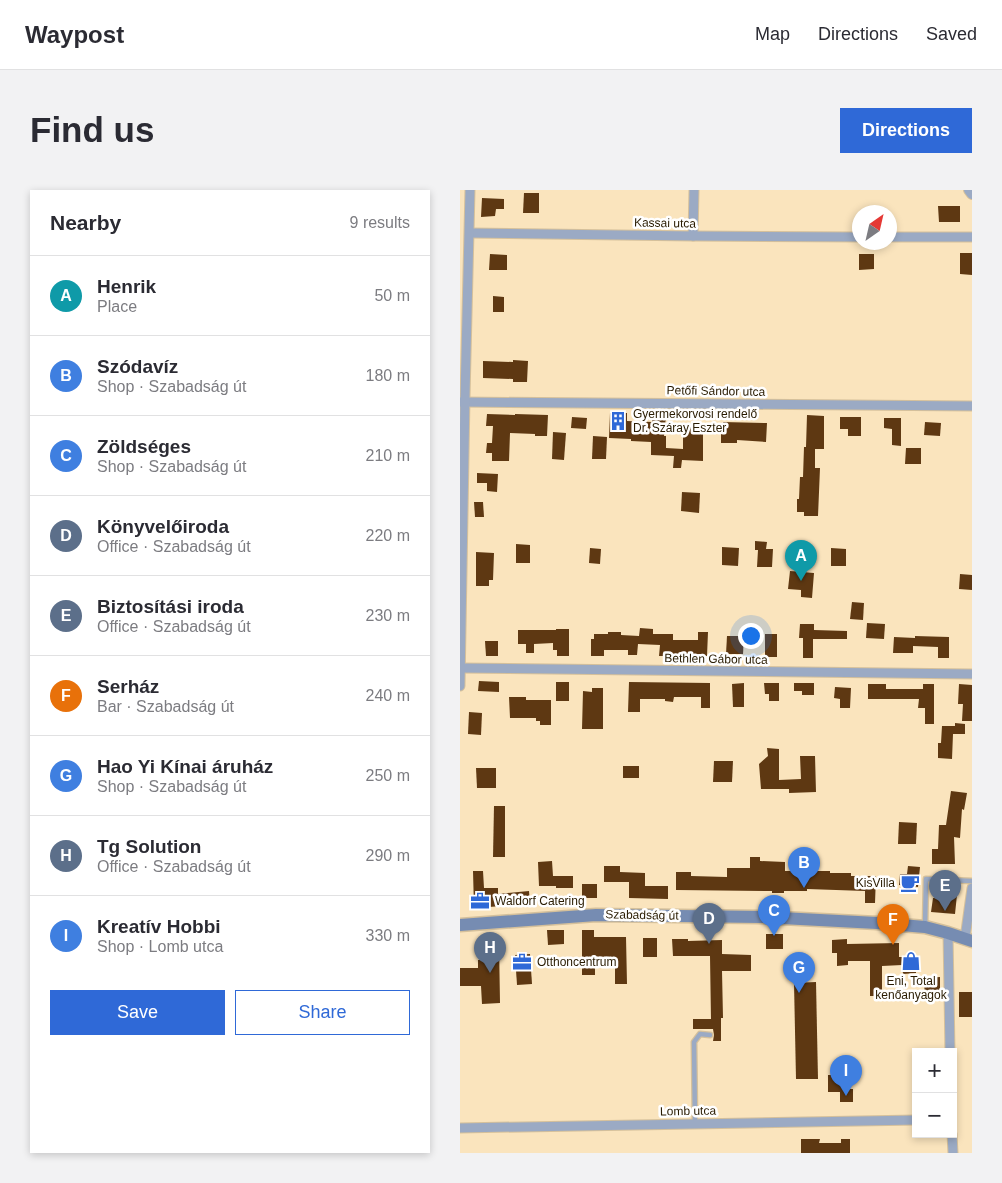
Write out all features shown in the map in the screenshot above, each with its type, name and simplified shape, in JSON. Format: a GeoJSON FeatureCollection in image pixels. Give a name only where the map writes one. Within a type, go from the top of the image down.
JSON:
{"type":"FeatureCollection","features":[{"type":"Feature","properties":{"kind":"main road","name":"Szabadság út"},"geometry":{"type":"LineString","coordinates":[[460,925],[596,915],[762,917],[877,922],[925,927],[968,939]]}},
{"type":"Feature","properties":{"kind":"street"},"geometry":{"type":"LineString","coordinates":[[460,686],[462,402],[464,309],[470,233],[470,190]]}},
{"type":"Feature","properties":{"kind":"street"},"geometry":{"type":"LineString","coordinates":[[693,236],[694,190]]}},
{"type":"Feature","properties":{"kind":"street"},"geometry":{"type":"LineString","coordinates":[[970,190],[972,194]]}},
{"type":"Feature","properties":{"kind":"street","name":"Kassai utca"},"geometry":{"type":"LineString","coordinates":[[470,233],[852,237]]}},
{"type":"Feature","properties":{"kind":"street"},"geometry":{"type":"LineString","coordinates":[[897,237],[972,237]]}},
{"type":"Feature","properties":{"kind":"street","name":"Petőfi Sándor utca"},"geometry":{"type":"LineString","coordinates":[[462,402],[972,406]]}},
{"type":"Feature","properties":{"kind":"street","name":"Bethlen Gábor utca"},"geometry":{"type":"LineString","coordinates":[[460,668],[972,674]]}},
{"type":"Feature","properties":{"kind":"street"},"geometry":{"type":"LineString","coordinates":[[968,939],[972,888]]}},
{"type":"Feature","properties":{"kind":"street"},"geometry":{"type":"LineString","coordinates":[[948,933],[950,1048]]}},
{"type":"Feature","properties":{"kind":"street","name":"Lomb utca"},"geometry":{"type":"LineString","coordinates":[[460,1128],[912,1120]]}},
{"type":"Feature","properties":{"kind":"street"},"geometry":{"type":"LineString","coordinates":[[952,1138],[952,1153]]}},
{"type":"Feature","properties":{"kind":"lane"},"geometry":{"type":"LineString","coordinates":[[925,927],[926,879],[972,881]]}},
{"type":"Feature","properties":{"kind":"lane"},"geometry":{"type":"LineString","coordinates":[[695,1124],[694,1042],[700,1034],[710,1035]]}},
{"type":"Feature","properties":{"kind":"building"},"geometry":{"type":"Polygon","coordinates":[[[524,193],[539,193],[539,213],[523,213],[524,193]]]}},
{"type":"Feature","properties":{"kind":"building"},"geometry":{"type":"Polygon","coordinates":[[[482,198],[504,199],[504,209],[496,209],[495,216],[481,217],[482,198]]]}},
{"type":"Feature","properties":{"kind":"building"},"geometry":{"type":"Polygon","coordinates":[[[938,206],[960,206],[960,222],[939,222],[938,206]]]}},
{"type":"Feature","properties":{"kind":"building"},"geometry":{"type":"Polygon","coordinates":[[[960,253],[972,253],[972,275],[960,274],[960,253]]]}},
{"type":"Feature","properties":{"kind":"building"},"geometry":{"type":"Polygon","coordinates":[[[490,254],[507,255],[507,270],[489,270],[490,254]]]}},
{"type":"Feature","properties":{"kind":"building"},"geometry":{"type":"Polygon","coordinates":[[[859,254],[874,254],[874,269],[859,270],[859,254]]]}},
{"type":"Feature","properties":{"kind":"building"},"geometry":{"type":"Polygon","coordinates":[[[493,296],[504,297],[504,312],[493,312],[493,296]]]}},
{"type":"Feature","properties":{"kind":"building"},"geometry":{"type":"Polygon","coordinates":[[[513,360],[528,361],[527,382],[513,382],[513,379],[483,378],[483,361],[513,362],[513,360]]]}},
{"type":"Feature","properties":{"kind":"building"},"geometry":{"type":"Polygon","coordinates":[[[610,413],[627,413],[627,421],[652,422],[652,415],[666,416],[664,436],[666,436],[666,448],[683,449],[683,423],[703,423],[703,461],[682,460],[681,468],[673,468],[674,456],[651,455],[651,442],[609,438],[610,413]]]}},
{"type":"Feature","properties":{"kind":"building"},"geometry":{"type":"Polygon","coordinates":[[[487,414],[548,415],[547,436],[510,433],[509,461],[492,461],[492,453],[486,453],[487,443],[492,443],[493,426],[486,426],[487,414]]]}},
{"type":"Feature","properties":{"kind":"building"},"geometry":{"type":"Polygon","coordinates":[[[807,415],[824,416],[824,449],[815,449],[815,468],[820,468],[818,516],[804,516],[804,512],[797,512],[800,477],[803,477],[807,415]]]}},
{"type":"Feature","properties":{"kind":"building"},"geometry":{"type":"Polygon","coordinates":[[[572,417],[587,418],[586,429],[571,428],[572,417]]]}},
{"type":"Feature","properties":{"kind":"building"},"geometry":{"type":"Polygon","coordinates":[[[840,417],[861,417],[861,436],[848,436],[848,429],[840,429],[840,417]]]}},
{"type":"Feature","properties":{"kind":"building"},"geometry":{"type":"Polygon","coordinates":[[[884,418],[901,418],[901,446],[892,445],[892,429],[884,428],[884,418]]]}},
{"type":"Feature","properties":{"kind":"building"},"geometry":{"type":"Polygon","coordinates":[[[723,422],[767,423],[766,442],[737,440],[737,443],[721,443],[723,422]]]}},
{"type":"Feature","properties":{"kind":"building"},"geometry":{"type":"Polygon","coordinates":[[[925,422],[941,423],[940,436],[924,435],[925,422]]]}},
{"type":"Feature","properties":{"kind":"building"},"geometry":{"type":"Polygon","coordinates":[[[553,432],[566,433],[564,460],[552,459],[553,432]]]}},
{"type":"Feature","properties":{"kind":"building"},"geometry":{"type":"Polygon","coordinates":[[[593,436],[607,437],[606,459],[592,459],[593,436]]]}},
{"type":"Feature","properties":{"kind":"building"},"geometry":{"type":"Polygon","coordinates":[[[906,448],[921,448],[921,464],[905,464],[906,448]]]}},
{"type":"Feature","properties":{"kind":"building"},"geometry":{"type":"Polygon","coordinates":[[[477,473],[498,474],[497,492],[487,491],[487,483],[477,483],[477,473]]]}},
{"type":"Feature","properties":{"kind":"building"},"geometry":{"type":"Polygon","coordinates":[[[682,492],[700,493],[699,513],[681,511],[682,492]]]}},
{"type":"Feature","properties":{"kind":"building"},"geometry":{"type":"Polygon","coordinates":[[[474,502],[483,502],[484,517],[475,517],[474,502]]]}},
{"type":"Feature","properties":{"kind":"building"},"geometry":{"type":"Polygon","coordinates":[[[755,541],[767,542],[766,549],[773,549],[772,567],[757,567],[758,550],[755,550],[755,541]]]}},
{"type":"Feature","properties":{"kind":"building"},"geometry":{"type":"Polygon","coordinates":[[[516,544],[530,545],[530,563],[516,563],[516,544]]]}},
{"type":"Feature","properties":{"kind":"building"},"geometry":{"type":"Polygon","coordinates":[[[722,547],[739,548],[738,566],[722,565],[722,547]]]}},
{"type":"Feature","properties":{"kind":"building"},"geometry":{"type":"Polygon","coordinates":[[[590,548],[601,549],[600,564],[589,563],[590,548]]]}},
{"type":"Feature","properties":{"kind":"building"},"geometry":{"type":"Polygon","coordinates":[[[831,548],[846,549],[846,566],[831,566],[831,548]]]}},
{"type":"Feature","properties":{"kind":"building"},"geometry":{"type":"Polygon","coordinates":[[[476,552],[494,553],[493,580],[489,580],[489,586],[476,586],[476,552]]]}},
{"type":"Feature","properties":{"kind":"building"},"geometry":{"type":"Polygon","coordinates":[[[790,571],[814,573],[812,598],[801,597],[801,590],[788,589],[790,571]]]}},
{"type":"Feature","properties":{"kind":"building"},"geometry":{"type":"Polygon","coordinates":[[[960,574],[972,575],[972,590],[959,589],[960,574]]]}},
{"type":"Feature","properties":{"kind":"building"},"geometry":{"type":"Polygon","coordinates":[[[852,602],[864,603],[863,620],[850,619],[852,602]]]}},
{"type":"Feature","properties":{"kind":"building"},"geometry":{"type":"Polygon","coordinates":[[[867,623],[885,624],[884,639],[866,638],[867,623]]]}},
{"type":"Feature","properties":{"kind":"building"},"geometry":{"type":"Polygon","coordinates":[[[800,624],[814,624],[814,630],[847,631],[847,639],[813,639],[813,658],[803,658],[803,638],[799,638],[800,624]]]}},
{"type":"Feature","properties":{"kind":"building"},"geometry":{"type":"Polygon","coordinates":[[[640,628],[653,629],[653,634],[673,634],[673,640],[698,640],[698,632],[708,632],[707,656],[659,656],[660,645],[638,644],[637,655],[628,655],[628,650],[604,650],[604,656],[591,656],[591,639],[594,639],[594,634],[621,632],[621,635],[639,636],[640,628]]]}},
{"type":"Feature","properties":{"kind":"building"},"geometry":{"type":"Polygon","coordinates":[[[569,629],[569,656],[557,656],[557,650],[553,650],[553,643],[534,644],[534,653],[526,653],[526,644],[518,644],[518,630],[569,629]]]}},
{"type":"Feature","properties":{"kind":"building"},"geometry":{"type":"Polygon","coordinates":[[[765,634],[777,634],[777,657],[765,657],[765,634]]]}},
{"type":"Feature","properties":{"kind":"building"},"geometry":{"type":"Polygon","coordinates":[[[727,636],[744,636],[743,654],[726,654],[727,636]]]}},
{"type":"Feature","properties":{"kind":"building"},"geometry":{"type":"Polygon","coordinates":[[[915,636],[949,637],[949,658],[938,658],[938,647],[913,646],[913,653],[893,653],[894,637],[915,638],[915,636]]]}},
{"type":"Feature","properties":{"kind":"building"},"geometry":{"type":"Polygon","coordinates":[[[485,641],[498,641],[498,656],[486,656],[485,641]]]}},
{"type":"Feature","properties":{"kind":"building"},"geometry":{"type":"Polygon","coordinates":[[[479,681],[499,682],[499,692],[478,691],[479,681]]]}},
{"type":"Feature","properties":{"kind":"building"},"geometry":{"type":"Polygon","coordinates":[[[556,682],[569,682],[569,701],[556,701],[556,682]]]}},
{"type":"Feature","properties":{"kind":"building"},"geometry":{"type":"Polygon","coordinates":[[[629,682],[710,683],[710,708],[701,708],[701,697],[674,697],[673,702],[665,701],[665,699],[640,699],[640,712],[628,712],[629,682]]]}},
{"type":"Feature","properties":{"kind":"building"},"geometry":{"type":"Polygon","coordinates":[[[744,683],[744,707],[733,707],[732,684],[744,683]]]}},
{"type":"Feature","properties":{"kind":"building"},"geometry":{"type":"Polygon","coordinates":[[[764,683],[779,683],[779,701],[769,701],[769,694],[765,694],[764,683]]]}},
{"type":"Feature","properties":{"kind":"building"},"geometry":{"type":"Polygon","coordinates":[[[794,683],[814,683],[814,695],[802,695],[802,691],[794,691],[794,683]]]}},
{"type":"Feature","properties":{"kind":"building"},"geometry":{"type":"Polygon","coordinates":[[[868,684],[886,684],[886,689],[923,689],[923,684],[934,684],[934,724],[925,724],[925,708],[918,708],[919,699],[868,699],[868,684]]]}},
{"type":"Feature","properties":{"kind":"building"},"geometry":{"type":"Polygon","coordinates":[[[959,684],[972,685],[972,721],[962,721],[963,704],[958,704],[959,684]]]}},
{"type":"Feature","properties":{"kind":"building"},"geometry":{"type":"Polygon","coordinates":[[[835,687],[851,688],[850,708],[840,708],[840,699],[834,698],[835,687]]]}},
{"type":"Feature","properties":{"kind":"building"},"geometry":{"type":"Polygon","coordinates":[[[592,688],[603,688],[603,729],[582,729],[583,691],[592,692],[592,688]]]}},
{"type":"Feature","properties":{"kind":"building"},"geometry":{"type":"Polygon","coordinates":[[[509,697],[526,697],[526,700],[551,700],[551,725],[540,725],[540,721],[536,721],[536,718],[510,718],[509,697]]]}},
{"type":"Feature","properties":{"kind":"building"},"geometry":{"type":"Polygon","coordinates":[[[469,712],[482,713],[481,735],[468,734],[469,712]]]}},
{"type":"Feature","properties":{"kind":"building"},"geometry":{"type":"Polygon","coordinates":[[[955,723],[965,724],[965,734],[953,734],[952,759],[938,758],[938,743],[941,743],[942,726],[955,726],[955,723]]]}},
{"type":"Feature","properties":{"kind":"building"},"geometry":{"type":"Polygon","coordinates":[[[767,748],[779,749],[779,780],[801,779],[800,756],[815,756],[816,792],[789,793],[789,789],[761,789],[759,764],[768,756],[767,748]]]}},
{"type":"Feature","properties":{"kind":"building"},"geometry":{"type":"Polygon","coordinates":[[[714,761],[733,761],[732,782],[713,782],[714,761]]]}},
{"type":"Feature","properties":{"kind":"building"},"geometry":{"type":"Polygon","coordinates":[[[623,766],[639,766],[639,778],[623,778],[623,766]]]}},
{"type":"Feature","properties":{"kind":"building"},"geometry":{"type":"Polygon","coordinates":[[[476,768],[496,768],[496,788],[477,788],[476,768]]]}},
{"type":"Feature","properties":{"kind":"building"},"geometry":{"type":"Polygon","coordinates":[[[951,791],[967,793],[964,810],[962,809],[960,838],[954,837],[955,864],[932,864],[932,849],[938,849],[939,825],[946,825],[951,791]]]}},
{"type":"Feature","properties":{"kind":"building"},"geometry":{"type":"Polygon","coordinates":[[[494,806],[505,806],[505,857],[493,857],[494,806]]]}},
{"type":"Feature","properties":{"kind":"building"},"geometry":{"type":"Polygon","coordinates":[[[899,822],[917,823],[916,844],[898,844],[899,822]]]}},
{"type":"Feature","properties":{"kind":"building"},"geometry":{"type":"Polygon","coordinates":[[[750,857],[760,857],[760,861],[785,862],[785,871],[830,871],[830,873],[851,873],[851,876],[876,876],[875,903],[865,903],[865,891],[807,889],[807,891],[772,893],[772,891],[676,890],[676,872],[691,872],[691,876],[727,877],[727,868],[750,868],[750,857]]]}},
{"type":"Feature","properties":{"kind":"building"},"geometry":{"type":"Polygon","coordinates":[[[552,861],[553,876],[573,876],[573,888],[539,886],[538,862],[552,861]]]}},
{"type":"Feature","properties":{"kind":"building"},"geometry":{"type":"Polygon","coordinates":[[[604,866],[620,866],[620,872],[645,873],[645,886],[668,886],[668,899],[629,898],[629,882],[604,882],[604,866]]]}},
{"type":"Feature","properties":{"kind":"building"},"geometry":{"type":"Polygon","coordinates":[[[908,866],[920,867],[918,887],[899,885],[900,874],[907,874],[908,866]]]}},
{"type":"Feature","properties":{"kind":"building"},"geometry":{"type":"Polygon","coordinates":[[[473,871],[483,871],[484,888],[498,888],[498,894],[529,891],[530,904],[474,908],[473,871]]]}},
{"type":"Feature","properties":{"kind":"building"},"geometry":{"type":"Polygon","coordinates":[[[582,884],[597,884],[597,898],[582,898],[582,884]]]}},
{"type":"Feature","properties":{"kind":"building"},"geometry":{"type":"Polygon","coordinates":[[[944,884],[958,885],[955,914],[931,912],[933,898],[943,899],[944,884]]]}},
{"type":"Feature","properties":{"kind":"building"},"geometry":{"type":"Polygon","coordinates":[[[547,930],[564,930],[564,944],[548,945],[547,930]]]}},
{"type":"Feature","properties":{"kind":"building"},"geometry":{"type":"Polygon","coordinates":[[[582,930],[594,930],[594,937],[626,937],[627,984],[615,984],[615,958],[595,958],[595,975],[582,975],[582,930]]]}},
{"type":"Feature","properties":{"kind":"building"},"geometry":{"type":"Polygon","coordinates":[[[766,934],[783,934],[783,949],[766,949],[766,934]]]}},
{"type":"Feature","properties":{"kind":"building"},"geometry":{"type":"Polygon","coordinates":[[[643,938],[657,938],[657,957],[643,957],[643,938]]]}},
{"type":"Feature","properties":{"kind":"building"},"geometry":{"type":"Polygon","coordinates":[[[672,939],[688,939],[688,941],[722,940],[722,954],[751,955],[751,971],[722,971],[723,1018],[721,1018],[721,1041],[713,1041],[713,1029],[693,1029],[693,1019],[711,1019],[710,956],[673,956],[672,939]]]}},
{"type":"Feature","properties":{"kind":"building"},"geometry":{"type":"Polygon","coordinates":[[[847,939],[847,944],[899,943],[899,957],[916,957],[916,973],[903,974],[902,965],[882,966],[882,996],[870,996],[870,961],[848,961],[848,965],[837,966],[837,953],[832,953],[832,940],[847,939]]]}},
{"type":"Feature","properties":{"kind":"building"},"geometry":{"type":"Polygon","coordinates":[[[483,942],[499,942],[500,1003],[482,1004],[481,986],[460,986],[460,968],[478,968],[478,960],[483,960],[483,942]]]}},
{"type":"Feature","properties":{"kind":"building"},"geometry":{"type":"Polygon","coordinates":[[[530,954],[532,984],[517,985],[515,955],[530,954]]]}},
{"type":"Feature","properties":{"kind":"building"},"geometry":{"type":"Polygon","coordinates":[[[940,977],[940,1001],[925,1001],[924,978],[940,977]]]}},
{"type":"Feature","properties":{"kind":"building"},"geometry":{"type":"Polygon","coordinates":[[[816,982],[818,1079],[796,1079],[794,983],[816,982]]]}},
{"type":"Feature","properties":{"kind":"building"},"geometry":{"type":"Polygon","coordinates":[[[959,992],[972,992],[972,1017],[959,1017],[959,992]]]}},
{"type":"Feature","properties":{"kind":"building"},"geometry":{"type":"Polygon","coordinates":[[[836,1069],[849,1069],[848,1089],[853,1089],[853,1102],[840,1102],[840,1092],[828,1092],[828,1075],[836,1075],[836,1069]]]}},
{"type":"Feature","properties":{"kind":"building"},"geometry":{"type":"Polygon","coordinates":[[[801,1139],[820,1139],[819,1143],[841,1143],[841,1139],[850,1139],[850,1153],[801,1153],[801,1139]]]}},
{"type":"Feature","properties":{"kind":"place","name":"Gyermekorvosi rendelő Dr. Száray Eszter"},"geometry":{"type":"Point","coordinates":[618,421]}},
{"type":"Feature","properties":{"kind":"place","name":"Henrik"},"geometry":{"type":"Point","coordinates":[801,581]}},
{"type":"Feature","properties":{"kind":"place","name":"KisVilla"},"geometry":{"type":"Point","coordinates":[910,883]}},
{"type":"Feature","properties":{"kind":"place","name":"Szódavíz"},"geometry":{"type":"Point","coordinates":[804,888]}},
{"type":"Feature","properties":{"kind":"place","name":"Waldorf Catering"},"geometry":{"type":"Point","coordinates":[480,901]}},
{"type":"Feature","properties":{"kind":"place","name":"Biztosítási iroda"},"geometry":{"type":"Point","coordinates":[945,911]}},
{"type":"Feature","properties":{"kind":"place","name":"Zöldséges"},"geometry":{"type":"Point","coordinates":[774,936]}},
{"type":"Feature","properties":{"kind":"place","name":"Könyvelőiroda"},"geometry":{"type":"Point","coordinates":[709,944]}},
{"type":"Feature","properties":{"kind":"place","name":"Serház"},"geometry":{"type":"Point","coordinates":[893,945]}},
{"type":"Feature","properties":{"kind":"place","name":"Eni, Total kenőanyagok"},"geometry":{"type":"Point","coordinates":[911,961]}},
{"type":"Feature","properties":{"kind":"place","name":"Otthoncentrum"},"geometry":{"type":"Point","coordinates":[522,962]}},
{"type":"Feature","properties":{"kind":"place","name":"Tg Solution"},"geometry":{"type":"Point","coordinates":[490,973]}},
{"type":"Feature","properties":{"kind":"place","name":"Hao Yi Kínai áruház"},"geometry":{"type":"Point","coordinates":[799,993]}},
{"type":"Feature","properties":{"kind":"place","name":"Kreatív Hobbi"},"geometry":{"type":"Point","coordinates":[846,1096]}}]}
